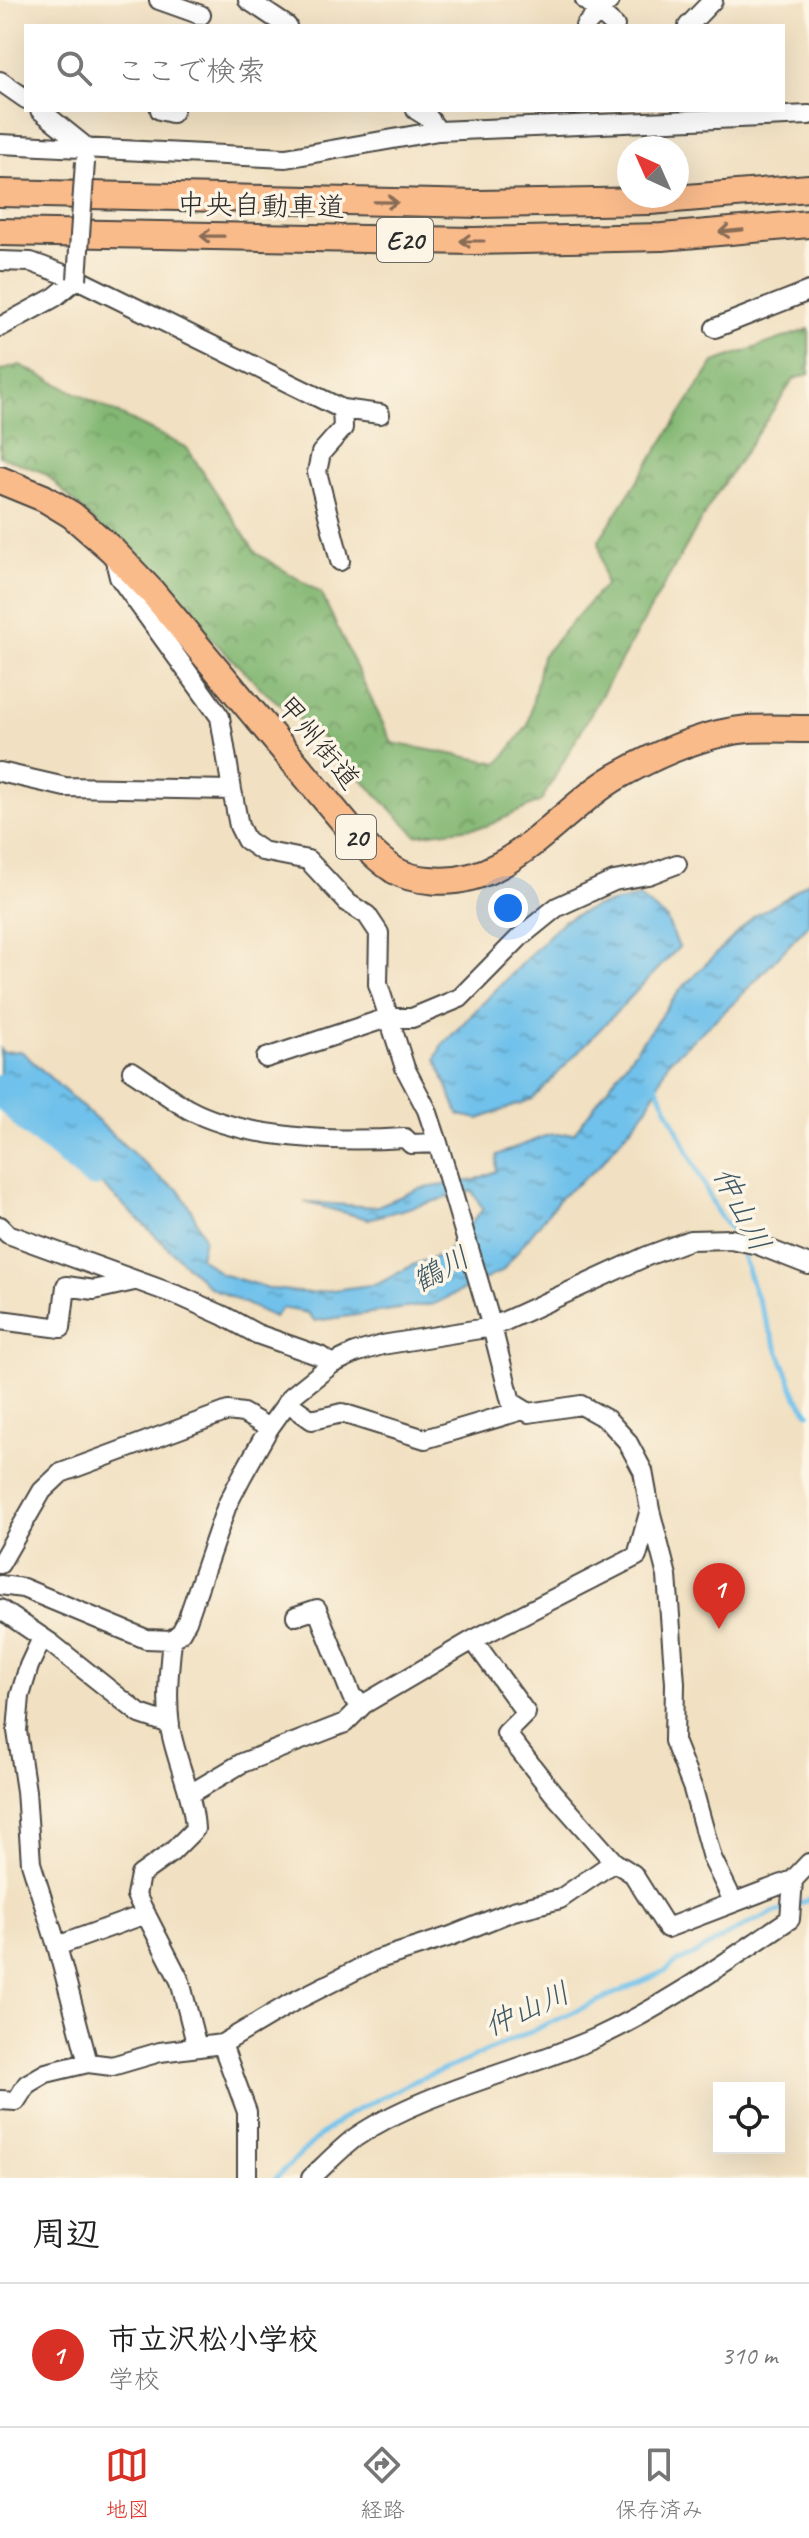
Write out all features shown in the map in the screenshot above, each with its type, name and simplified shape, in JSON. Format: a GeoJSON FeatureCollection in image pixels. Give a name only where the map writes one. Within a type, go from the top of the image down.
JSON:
{"type":"FeatureCollection","features":[{"type":"Feature","properties":{"kind":"highway","name":"中央自動車道"},"geometry":{"type":"LineString","coordinates":[[0,193],[479,204],[650,201],[809,188]]}},
{"type":"Feature","properties":{"kind":"highway","name":"中央自動車道"},"geometry":{"type":"LineString","coordinates":[[0,232],[473,241],[662,237],[809,224]]}},
{"type":"Feature","properties":{"kind":"highway","name":"甲州街道"},"geometry":{"type":"LineString","coordinates":[[0,480],[44,498],[72,515],[112,550],[152,592],[361,842],[394,870],[408,877],[442,882],[483,875],[524,849],[585,798],[615,778],[695,741],[746,730],[809,729]]}},
{"type":"Feature","properties":{"kind":"street"},"geometry":{"type":"LineString","coordinates":[[159,0],[204,14]]}},
{"type":"Feature","properties":{"kind":"street"},"geometry":{"type":"LineString","coordinates":[[248,0],[284,24]]}},
{"type":"Feature","properties":{"kind":"street"},"geometry":{"type":"LineString","coordinates":[[690,24],[713,0]]}},
{"type":"Feature","properties":{"kind":"street"},"geometry":{"type":"LineString","coordinates":[[586,24],[598,4],[613,24]]}},
{"type":"Feature","properties":{"kind":"street"},"geometry":{"type":"LineString","coordinates":[[0,81],[24,98]]}},
{"type":"Feature","properties":{"kind":"street"},"geometry":{"type":"LineString","coordinates":[[0,327],[55,297],[77,279],[86,154],[45,112]]}},
{"type":"Feature","properties":{"kind":"street"},"geometry":{"type":"LineString","coordinates":[[419,112],[429,118],[438,131]]}},
{"type":"Feature","properties":{"kind":"street"},"geometry":{"type":"LineString","coordinates":[[0,144],[86,154],[286,158],[438,131],[717,115],[809,115]]}},
{"type":"Feature","properties":{"kind":"street"},"geometry":{"type":"LineString","coordinates":[[0,261],[31,262],[77,279],[342,409],[380,414]]}},
{"type":"Feature","properties":{"kind":"street"},"geometry":{"type":"LineString","coordinates":[[715,328],[809,291]]}},
{"type":"Feature","properties":{"kind":"street"},"geometry":{"type":"LineString","coordinates":[[340,561],[317,472],[321,453],[343,428],[342,409]]}},
{"type":"Feature","properties":{"kind":"street"},"geometry":{"type":"LineString","coordinates":[[112,550],[119,577],[220,717],[239,826],[252,847],[308,860],[348,903],[374,923],[379,933],[378,984],[387,1018],[438,1143],[511,1402],[529,1413],[581,1405],[608,1420],[627,1441],[643,1471],[667,1576],[675,1683],[674,1741],[693,1789],[712,1858],[733,1901]]}},
{"type":"Feature","properties":{"kind":"street"},"geometry":{"type":"LineString","coordinates":[[0,772],[65,787],[232,790]]}},
{"type":"Feature","properties":{"kind":"street"},"geometry":{"type":"LineString","coordinates":[[266,1058],[387,1018],[412,1018],[460,998],[520,937],[557,907],[614,881],[648,875],[677,864]]}},
{"type":"Feature","properties":{"kind":"street"},"geometry":{"type":"LineString","coordinates":[[132,1071],[190,1110],[234,1125],[291,1138],[304,1135],[353,1141],[405,1138],[411,1144],[438,1143]]}},
{"type":"Feature","properties":{"kind":"street"},"geometry":{"type":"LineString","coordinates":[[0,1226],[8,1234],[182,1297],[257,1334],[320,1356],[332,1364]]}},
{"type":"Feature","properties":{"kind":"street"},"geometry":{"type":"LineString","coordinates":[[197,2047],[180,1981],[136,1895],[140,1875],[172,1852],[195,1829],[190,1794],[170,1724],[168,1679],[172,1640],[187,1621],[227,1505],[269,1428],[287,1402],[301,1386],[332,1364],[355,1353],[382,1345],[492,1327],[672,1245],[704,1239],[731,1239],[758,1245],[809,1265]]}},
{"type":"Feature","properties":{"kind":"street"},"geometry":{"type":"LineString","coordinates":[[0,1320],[61,1328],[66,1286],[94,1290],[135,1281]]}},
{"type":"Feature","properties":{"kind":"street"},"geometry":{"type":"LineString","coordinates":[[287,1402],[312,1420],[342,1413],[425,1439],[523,1410]]}},
{"type":"Feature","properties":{"kind":"street"},"geometry":{"type":"LineString","coordinates":[[0,1564],[42,1491],[61,1473],[228,1411],[243,1413],[269,1428]]}},
{"type":"Feature","properties":{"kind":"street"},"geometry":{"type":"LineString","coordinates":[[190,1794],[242,1763],[345,1723],[364,1704],[473,1640],[637,1556],[650,1510]]}},
{"type":"Feature","properties":{"kind":"street"},"geometry":{"type":"LineString","coordinates":[[0,1585],[23,1588],[146,1639],[172,1640]]}},
{"type":"Feature","properties":{"kind":"street"},"geometry":{"type":"LineString","coordinates":[[0,1609],[140,1714],[170,1724]]}},
{"type":"Feature","properties":{"kind":"street"},"geometry":{"type":"LineString","coordinates":[[296,1616],[317,1609],[352,1697],[364,1704]]}},
{"type":"Feature","properties":{"kind":"street"},"geometry":{"type":"LineString","coordinates":[[42,1638],[20,1696],[17,1731],[26,1791],[31,1863],[88,2063]]}},
{"type":"Feature","properties":{"kind":"street"},"geometry":{"type":"LineString","coordinates":[[473,1640],[526,1713],[506,1733],[553,1793],[614,1862],[633,1874],[667,1928],[793,1880],[809,1863]]}},
{"type":"Feature","properties":{"kind":"street"},"geometry":{"type":"LineString","coordinates":[[0,2100],[16,2101],[27,2084],[46,2073],[88,2063],[112,2066],[160,2052],[222,2044],[291,2003],[376,1960],[451,1936],[513,1911],[560,1899],[614,1862]]}},
{"type":"Feature","properties":{"kind":"street"},"geometry":{"type":"LineString","coordinates":[[311,2178],[357,2137],[391,2117],[594,2039],[642,2016],[790,1919],[793,1880]]}},
{"type":"Feature","properties":{"kind":"street"},"geometry":{"type":"LineString","coordinates":[[57,1946],[146,1914]]}},
{"type":"Feature","properties":{"kind":"street"},"geometry":{"type":"LineString","coordinates":[[222,2044],[247,2112],[247,2178]]}},
{"type":"Feature","properties":{"kind":"green space"},"geometry":{"type":"Polygon","coordinates":[[[809,329],[809,374],[794,379],[712,501],[541,801],[487,826],[416,835],[322,738],[265,692],[45,473],[0,456],[0,371],[20,365],[187,448],[256,553],[321,593],[392,743],[499,763],[528,725],[542,656],[605,585],[599,540],[714,362],[809,329]]]}},
{"type":"Feature","properties":{"kind":"water"},"geometry":{"type":"Polygon","coordinates":[[[809,881],[809,924],[737,1000],[668,1062],[648,1107],[598,1167],[560,1198],[502,1271],[434,1304],[315,1321],[308,1313],[282,1308],[274,1317],[209,1287],[0,1087],[0,1049],[3,1052],[21,1051],[160,1178],[179,1190],[204,1238],[200,1257],[221,1274],[272,1289],[310,1293],[378,1284],[413,1265],[446,1253],[483,1209],[472,1191],[368,1219],[304,1202],[375,1207],[419,1189],[475,1180],[496,1171],[497,1155],[548,1135],[574,1133],[681,989],[753,917],[809,881]]]}},
{"type":"Feature","properties":{"kind":"water"},"geometry":{"type":"Polygon","coordinates":[[[639,897],[666,918],[679,947],[533,1099],[479,1119],[459,1115],[436,1059],[441,1046],[563,921],[594,907],[639,897]]]}},
{"type":"Feature","properties":{"kind":"waterway","name":"仲山川"},"geometry":{"type":"LineString","coordinates":[[655,1083],[718,1214],[736,1236]]}},
{"type":"Feature","properties":{"kind":"waterway","name":"鶴川"},"geometry":{"type":"LineString","coordinates":[[0,1090],[30,1121],[93,1172]]}},
{"type":"Feature","properties":{"kind":"waterway","name":"仲山川"},"geometry":{"type":"LineString","coordinates":[[739,1245],[797,1397],[809,1413]]}},
{"type":"Feature","properties":{"kind":"waterway","name":"仲山川"},"geometry":{"type":"LineString","coordinates":[[796,1905],[809,1900]]}},
{"type":"Feature","properties":{"kind":"waterway","name":"仲山川"},"geometry":{"type":"LineString","coordinates":[[276,2178],[320,2135],[349,2114],[414,2081],[667,1970],[762,1917],[787,1908]]}},
{"type":"Feature","properties":{"kind":"place","name":"市立沢松小学校"},"geometry":{"type":"Point","coordinates":[719,1629]}}]}
